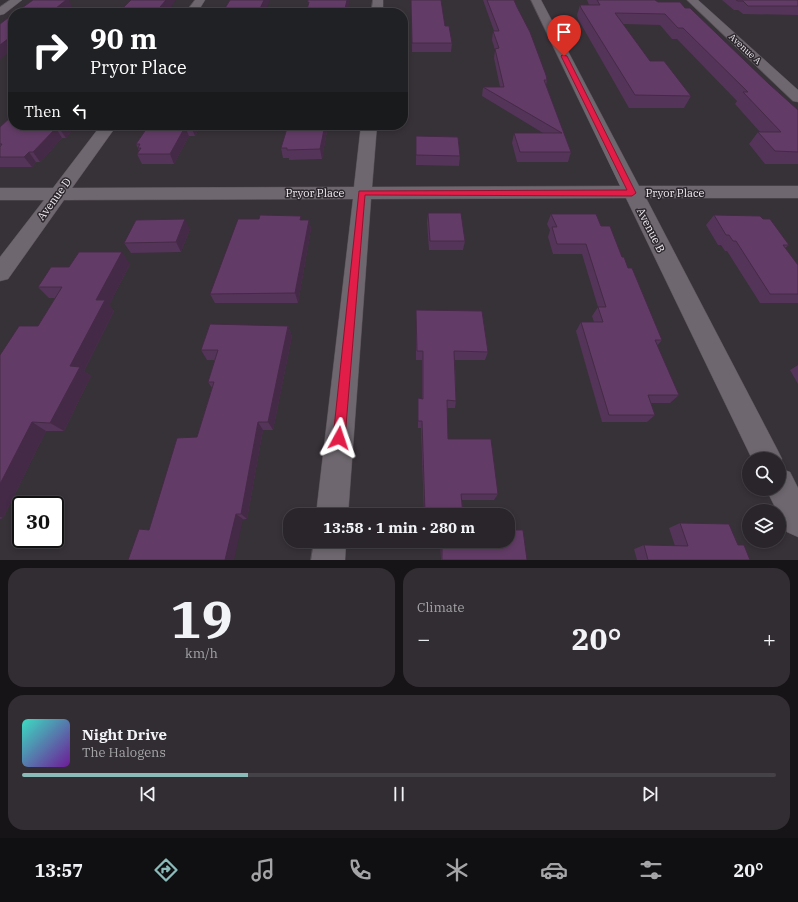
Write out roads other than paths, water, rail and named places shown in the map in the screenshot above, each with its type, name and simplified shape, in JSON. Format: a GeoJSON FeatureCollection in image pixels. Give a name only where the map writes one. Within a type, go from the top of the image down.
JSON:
{"type":"FeatureCollection","features":[{"type":"Feature","properties":{"kind":"street"},"geometry":{"type":"LineString","coordinates":[[0,12],[17,0]]}},
{"type":"Feature","properties":{"kind":"street","name":"Avenue B"},"geometry":{"type":"LineString","coordinates":[[536,0],[763,452]]}},
{"type":"Feature","properties":{"kind":"street","name":"Avenue A"},"geometry":{"type":"LineString","coordinates":[[692,0],[798,98]]}},
{"type":"Feature","properties":{"kind":"street","name":"Avenue D"},"geometry":{"type":"LineString","coordinates":[[0,273],[105,130]]}},
{"type":"Feature","properties":{"kind":"street"},"geometry":{"type":"LineString","coordinates":[[333,508],[368,130]]}},
{"type":"Feature","properties":{"kind":"street","name":"Pryor Place"},"geometry":{"type":"LineString","coordinates":[[0,194],[798,192]]}},
{"type":"Feature","properties":{"kind":"street"},"geometry":{"type":"LineString","coordinates":[[786,496],[798,521]]}},
{"type":"Feature","properties":{"kind":"street"},"geometry":{"type":"LineString","coordinates":[[328,560],[329,548]]}}]}
